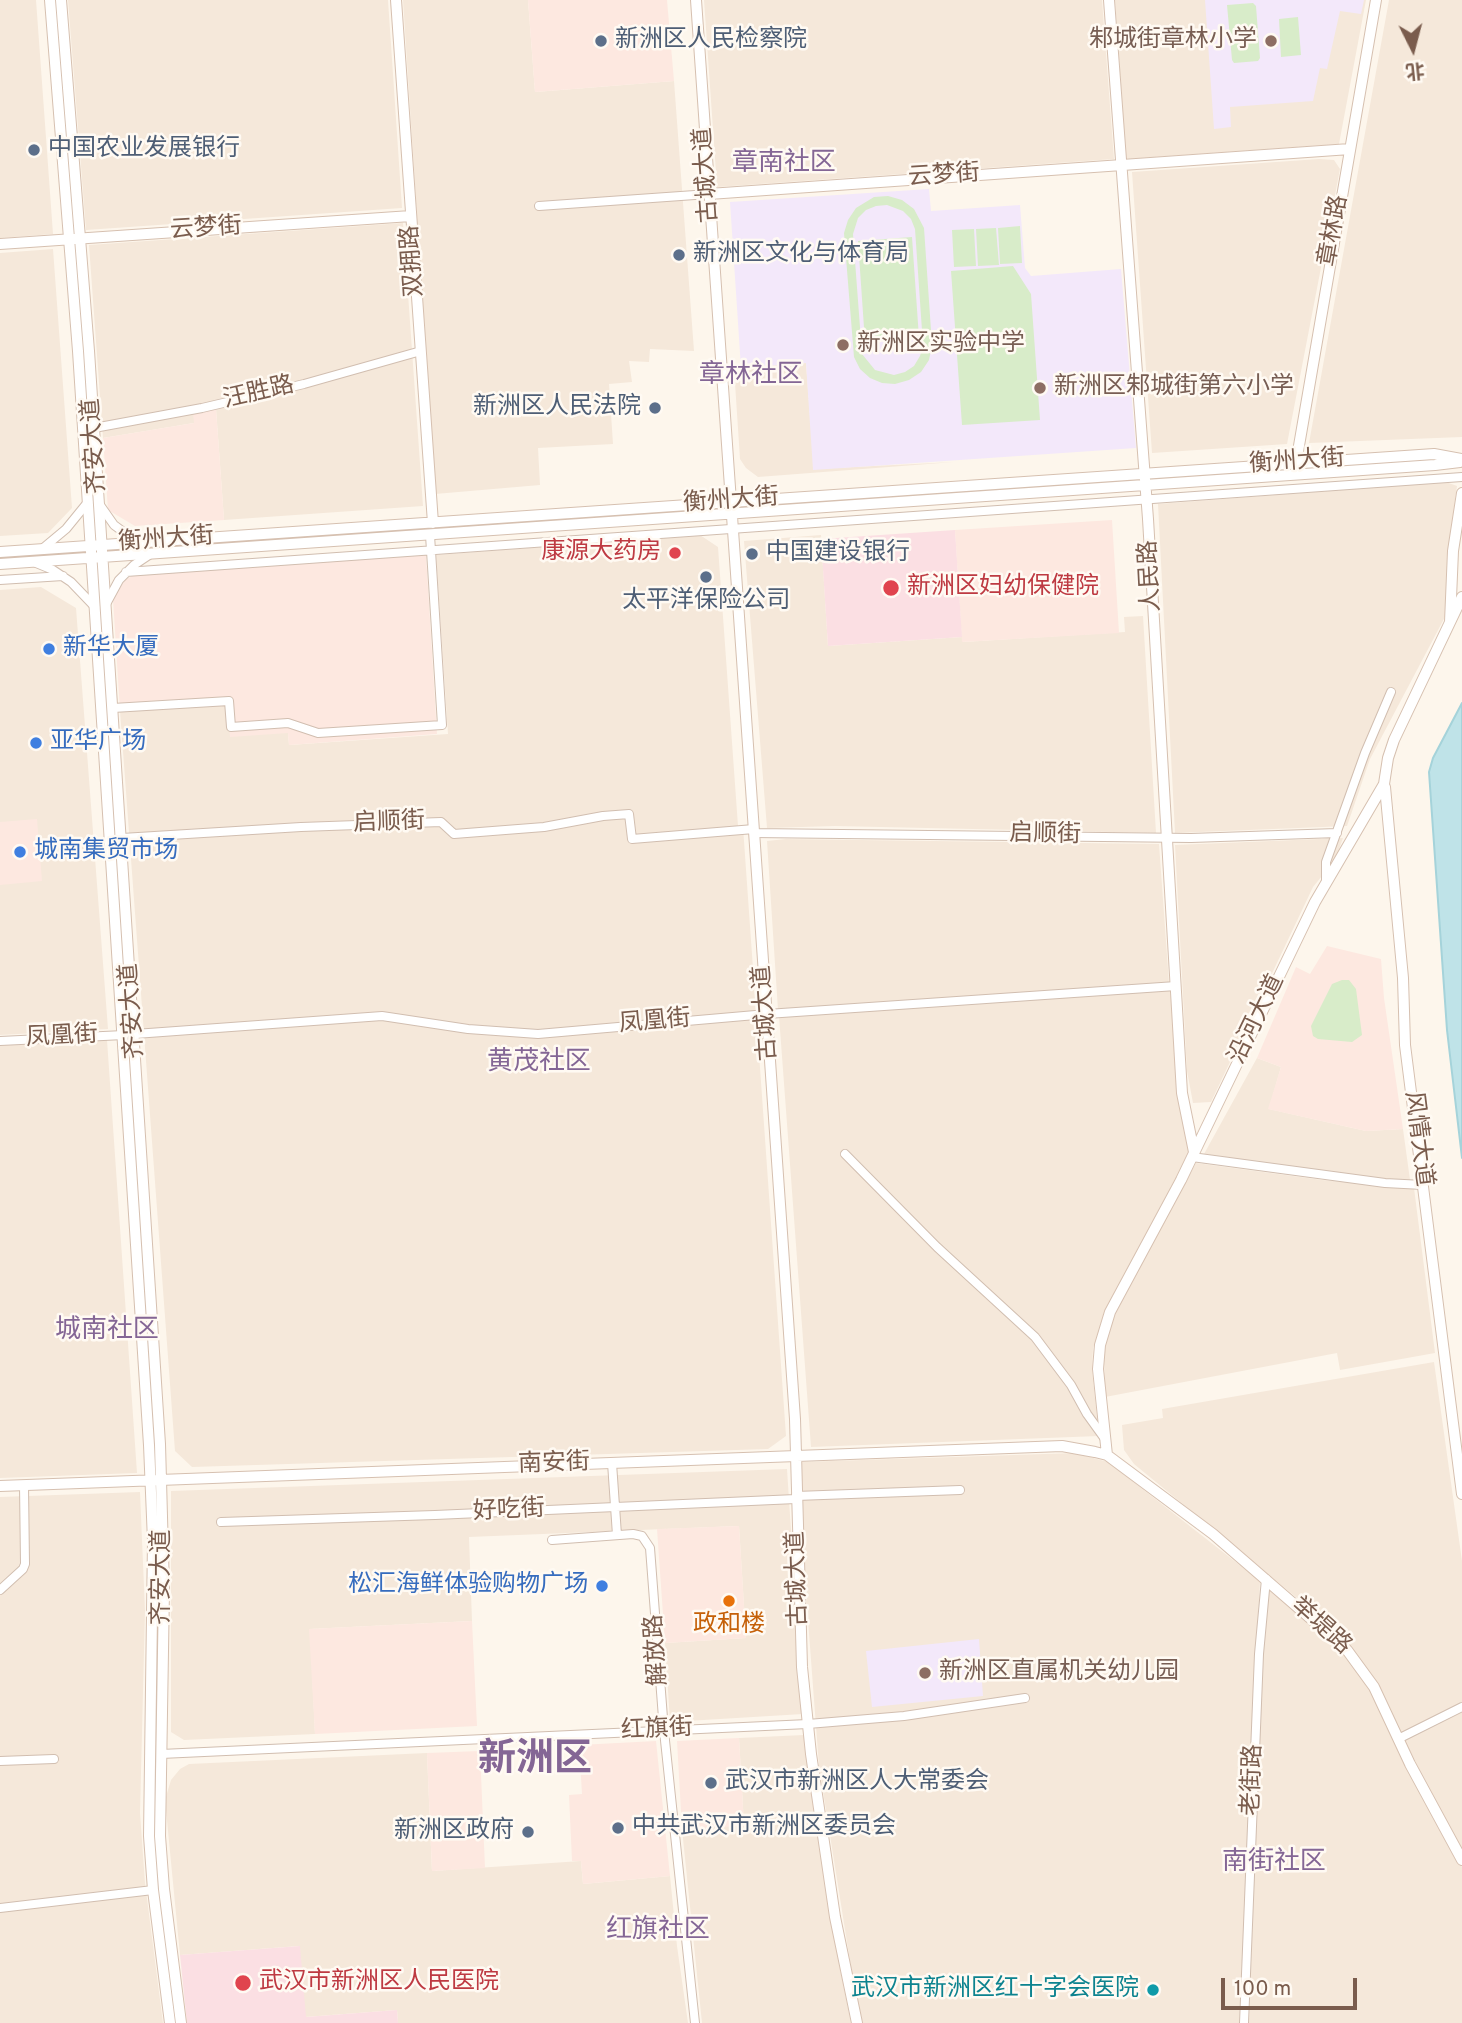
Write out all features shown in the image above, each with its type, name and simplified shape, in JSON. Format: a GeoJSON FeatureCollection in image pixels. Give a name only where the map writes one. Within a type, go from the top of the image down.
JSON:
{"type":"FeatureCollection","features":[{"type":"Feature","properties":{"kind":"main road","name":"齐安大道"},"geometry":{"type":"LineString","coordinates":[[50,0],[94,428],[94,502]]}},
{"type":"Feature","properties":{"kind":"main road","name":"齐安大道"},"geometry":{"type":"LineString","coordinates":[[61,0],[164,1589],[162,1863],[181,2023]]}},
{"type":"Feature","properties":{"kind":"main road","name":"双拥路"},"geometry":{"type":"LineString","coordinates":[[396,0],[431,529]]}},
{"type":"Feature","properties":{"kind":"main road","name":"古城大道"},"geometry":{"type":"LineString","coordinates":[[696,0],[795,1419],[802,1667],[835,1917],[857,2023]]}},
{"type":"Feature","properties":{"kind":"main road","name":"人民路"},"geometry":{"type":"LineString","coordinates":[[1109,0],[1147,500],[1182,1093],[1193,1154]]}},
{"type":"Feature","properties":{"kind":"main road","name":"章林路"},"geometry":{"type":"LineString","coordinates":[[1297,463],[1376,0]]}},
{"type":"Feature","properties":{"kind":"main road","name":"云梦街"},"geometry":{"type":"LineString","coordinates":[[709,194],[1349,149]]}},
{"type":"Feature","properties":{"kind":"main road","name":"云梦街"},"geometry":{"type":"LineString","coordinates":[[0,244],[411,216]]}},
{"type":"Feature","properties":{"kind":"main road","name":"衡州大街"},"geometry":{"type":"LineString","coordinates":[[1145,479],[1297,463],[1434,454],[1462,460]]}},
{"type":"Feature","properties":{"kind":"main road","name":"衡州大街"},"geometry":{"type":"LineString","coordinates":[[0,552],[41,550],[151,554],[431,529],[1145,479],[1421,466],[1462,460]]}},
{"type":"Feature","properties":{"kind":"main road"},"geometry":{"type":"LineString","coordinates":[[1450,626],[1453,551],[1462,493]]}},
{"type":"Feature","properties":{"kind":"main road","name":"衡州大街"},"geometry":{"type":"LineString","coordinates":[[0,564],[33,562],[140,543],[431,529]]}},
{"type":"Feature","properties":{"kind":"main road","name":"沿河大道"},"geometry":{"type":"LineString","coordinates":[[1107,1455],[1098,1369],[1100,1345],[1106,1323],[1193,1154],[1326,883],[1384,784],[1394,740],[1462,597]]}},
{"type":"Feature","properties":{"kind":"main road","name":"齐安大道"},"geometry":{"type":"LineString","coordinates":[[101,606],[113,708],[122,838],[130,1035]]}},
{"type":"Feature","properties":{"kind":"main road","name":"风情大道"},"geometry":{"type":"LineString","coordinates":[[1384,784],[1403,978],[1405,1045],[1462,1493]]}},
{"type":"Feature","properties":{"kind":"main road","name":"南安街"},"geometry":{"type":"LineString","coordinates":[[0,1486],[1062,1446],[1107,1455]]}},
{"type":"Feature","properties":{"kind":"main road","name":"举堤路"},"geometry":{"type":"LineString","coordinates":[[1107,1455],[1213,1534],[1336,1639],[1357,1662],[1374,1687],[1398,1739],[1462,1860]]}},
{"type":"Feature","properties":{"kind":"main road","name":"齐安大道"},"geometry":{"type":"LineString","coordinates":[[156,1480],[149,1810],[153,1890],[170,2023]]}},
{"type":"Feature","properties":{"kind":"street","name":"云梦街"},"geometry":{"type":"LineString","coordinates":[[539,206],[709,194]]}},
{"type":"Feature","properties":{"kind":"street","name":"汪胜路"},"geometry":{"type":"LineString","coordinates":[[94,428],[304,384],[421,351]]}},
{"type":"Feature","properties":{"kind":"street"},"geometry":{"type":"LineString","coordinates":[[126,572],[1462,477]]}},
{"type":"Feature","properties":{"kind":"street"},"geometry":{"type":"LineString","coordinates":[[41,550],[94,502],[114,525],[140,543]]}},
{"type":"Feature","properties":{"kind":"street","name":"双拥路"},"geometry":{"type":"LineString","coordinates":[[113,708],[229,701],[231,727],[288,723],[318,733],[442,725],[431,529]]}},
{"type":"Feature","properties":{"kind":"street"},"geometry":{"type":"LineString","coordinates":[[33,562],[63,576],[101,606],[126,572],[151,554]]}},
{"type":"Feature","properties":{"kind":"street"},"geometry":{"type":"LineString","coordinates":[[0,580],[63,576]]}},
{"type":"Feature","properties":{"kind":"street"},"geometry":{"type":"LineString","coordinates":[[1326,883],[1326,862],[1365,753],[1391,692]]}},
{"type":"Feature","properties":{"kind":"street","name":"启顺街"},"geometry":{"type":"LineString","coordinates":[[122,838],[441,822],[454,834],[544,827],[629,814],[632,839],[754,831],[1167,838],[1337,833]]}},
{"type":"Feature","properties":{"kind":"street","name":"凤凰街"},"geometry":{"type":"LineString","coordinates":[[0,1041],[130,1035],[382,1016],[468,1029],[537,1034],[767,1014],[1176,986]]}},
{"type":"Feature","properties":{"kind":"street"},"geometry":{"type":"LineString","coordinates":[[845,1154],[937,1247],[1035,1337],[1071,1385],[1105,1439]]}},
{"type":"Feature","properties":{"kind":"street"},"geometry":{"type":"LineString","coordinates":[[1193,1154],[1385,1183],[1423,1185]]}},
{"type":"Feature","properties":{"kind":"street"},"geometry":{"type":"LineString","coordinates":[[612,1463],[617,1535]]}},
{"type":"Feature","properties":{"kind":"street"},"geometry":{"type":"LineString","coordinates":[[0,1590],[25,1564],[24,1485]]}},
{"type":"Feature","properties":{"kind":"street","name":"好吃街"},"geometry":{"type":"LineString","coordinates":[[221,1522],[960,1490]]}},
{"type":"Feature","properties":{"kind":"street","name":"解放路"},"geometry":{"type":"LineString","coordinates":[[552,1540],[617,1535],[642,1536],[650,1548],[664,1731],[695,2023]]}},
{"type":"Feature","properties":{"kind":"street","name":"老街路"},"geometry":{"type":"LineString","coordinates":[[1244,2023],[1259,1667],[1266,1579]]}},
{"type":"Feature","properties":{"kind":"street","name":"红旗街"},"geometry":{"type":"LineString","coordinates":[[161,1754],[808,1724],[904,1716],[1025,1698]]}},
{"type":"Feature","properties":{"kind":"street"},"geometry":{"type":"LineString","coordinates":[[1398,1739],[1462,1707]]}},
{"type":"Feature","properties":{"kind":"street"},"geometry":{"type":"LineString","coordinates":[[0,1761],[54,1759]]}},
{"type":"Feature","properties":{"kind":"street"},"geometry":{"type":"LineString","coordinates":[[0,1908],[153,1890]]}},
{"type":"Feature","properties":{"kind":"shaded area"},"geometry":{"type":"Polygon","coordinates":[[[0,0],[36,0],[53,234],[0,238],[0,0]]]}},
{"type":"Feature","properties":{"kind":"shaded area"},"geometry":{"type":"Polygon","coordinates":[[[68,0],[388,0],[402,208],[86,230],[68,0]]]}},
{"type":"Feature","properties":{"kind":"shaded area"},"geometry":{"type":"Polygon","coordinates":[[[403,0],[528,0],[535,92],[674,81],[694,351],[650,349],[649,362],[629,361],[632,382],[609,384],[613,444],[538,448],[540,485],[435,494],[403,0]]]}},
{"type":"Feature","properties":{"kind":"shaded area","name":"新洲区人民检察院"},"geometry":{"type":"Polygon","coordinates":[[[528,0],[667,0],[674,81],[535,92],[528,0]]]}},
{"type":"Feature","properties":{"kind":"shaded area"},"geometry":{"type":"Polygon","coordinates":[[[704,0],[1102,0],[1114,159],[717,187],[704,0]]]}},
{"type":"Feature","properties":{"kind":"shaded area"},"geometry":{"type":"Polygon","coordinates":[[[1115,0],[1366,0],[1339,144],[1126,159],[1115,0]]]}},
{"type":"Feature","properties":{"kind":"shaded area","name":"邾城街章林小学"},"geometry":{"type":"Polygon","coordinates":[[[1205,0],[1364,0],[1361,14],[1340,11],[1327,69],[1320,68],[1313,101],[1230,107],[1231,127],[1214,129],[1205,0]]]}},
{"type":"Feature","properties":{"kind":"shaded area"},"geometry":{"type":"Polygon","coordinates":[[[1389,0],[1462,0],[1462,437],[1309,443],[1389,0]]]}},
{"type":"Feature","properties":{"kind":"shaded area"},"geometry":{"type":"Polygon","coordinates":[[[1334,160],[1340,169],[1287,444],[1152,453],[1132,172],[1334,160]]]}},
{"type":"Feature","properties":{"kind":"shaded area"},"geometry":{"type":"Polygon","coordinates":[[[929,189],[931,211],[1020,205],[1025,268],[1031,276],[1121,269],[1136,448],[813,470],[806,363],[741,368],[730,202],[929,189]]]}},
{"type":"Feature","properties":{"kind":"shaded area"},"geometry":{"type":"Polygon","coordinates":[[[403,223],[423,506],[224,520],[216,409],[194,423],[103,438],[89,245],[403,223]]]}},
{"type":"Feature","properties":{"kind":"shaded area"},"geometry":{"type":"Polygon","coordinates":[[[53,249],[72,508],[48,533],[0,536],[0,253],[53,249]]]}},
{"type":"Feature","properties":{"kind":"shaded area"},"geometry":{"type":"Polygon","coordinates":[[[806,363],[814,469],[954,462],[758,477],[746,468],[740,459],[734,368],[806,363]]]}},
{"type":"Feature","properties":{"kind":"shaded area"},"geometry":{"type":"Polygon","coordinates":[[[216,409],[224,520],[135,526],[108,510],[103,438],[194,423],[193,413],[216,409]]]}},
{"type":"Feature","properties":{"kind":"shaded area"},"geometry":{"type":"Polygon","coordinates":[[[1446,482],[1457,486],[1447,556],[1446,615],[1370,759],[1347,826],[1175,833],[1158,504],[1446,482]]]}},
{"type":"Feature","properties":{"kind":"shaded area"},"geometry":{"type":"Polygon","coordinates":[[[1112,520],[1119,633],[962,642],[955,530],[1112,520]]]}},
{"type":"Feature","properties":{"kind":"shaded area","name":"新洲区妇幼保健院"},"geometry":{"type":"Polygon","coordinates":[[[955,530],[962,637],[828,646],[821,539],[955,530]]]}},
{"type":"Feature","properties":{"kind":"shaded area"},"geometry":{"type":"Polygon","coordinates":[[[700,535],[718,547],[738,826],[743,827],[786,1436],[768,1449],[192,1467],[175,1451],[120,711],[227,703],[288,733],[289,745],[448,734],[436,555],[700,535]]]}},
{"type":"Feature","properties":{"kind":"shaded area"},"geometry":{"type":"Polygon","coordinates":[[[821,535],[828,646],[962,637],[963,642],[1125,632],[1124,617],[1143,616],[1156,833],[835,826],[767,828],[744,541],[821,535]]]}},
{"type":"Feature","properties":{"kind":"shaded area"},"geometry":{"type":"Polygon","coordinates":[[[426,555],[437,734],[289,745],[288,733],[230,737],[227,704],[120,711],[113,599],[125,580],[137,573],[426,555]]]}},
{"type":"Feature","properties":{"kind":"shaded area"},"geometry":{"type":"Polygon","coordinates":[[[41,587],[76,608],[108,1029],[0,1035],[0,590],[41,587]]]}},
{"type":"Feature","properties":{"kind":"shaded area","name":"城南集贸市场"},"geometry":{"type":"Polygon","coordinates":[[[37,819],[42,881],[0,885],[0,822],[37,819]]]}},
{"type":"Feature","properties":{"kind":"shaded area"},"geometry":{"type":"Polygon","coordinates":[[[1343,838],[1335,860],[1313,887],[1211,1102],[1193,1103],[1187,1071],[1175,845],[1343,838]]]}},
{"type":"Feature","properties":{"kind":"shaded area"},"geometry":{"type":"Polygon","coordinates":[[[786,839],[1159,844],[1169,983],[778,1010],[767,841],[786,839]]]}},
{"type":"Feature","properties":{"kind":"shaded area"},"geometry":{"type":"Polygon","coordinates":[[[1327,946],[1381,959],[1403,1129],[1366,1131],[1268,1109],[1281,1067],[1257,1058],[1296,967],[1310,974],[1327,946]]]}},
{"type":"Feature","properties":{"kind":"shaded area"},"geometry":{"type":"Polygon","coordinates":[[[1170,988],[1179,1098],[1189,1153],[1109,1303],[1093,1348],[1092,1370],[1099,1436],[811,1447],[779,1016],[1170,988]]]}},
{"type":"Feature","properties":{"kind":"shaded area"},"geometry":{"type":"Polygon","coordinates":[[[107,1040],[137,1473],[0,1478],[0,1045],[107,1040]]]}},
{"type":"Feature","properties":{"kind":"shaded area"},"geometry":{"type":"Polygon","coordinates":[[[1257,1058],[1281,1067],[1269,1109],[1366,1131],[1403,1129],[1410,1180],[1377,1179],[1204,1154],[1257,1058]]]}},
{"type":"Feature","properties":{"kind":"shaded area"},"geometry":{"type":"Polygon","coordinates":[[[1196,1163],[1322,1180],[1414,1188],[1435,1353],[1340,1370],[1337,1353],[1105,1397],[1104,1353],[1109,1324],[1196,1163]]]}},
{"type":"Feature","properties":{"kind":"shaded area"},"geometry":{"type":"Polygon","coordinates":[[[1434,1362],[1462,1561],[1462,1849],[1428,1788],[1385,1700],[1342,1639],[1297,1598],[1134,1464],[1124,1450],[1122,1425],[1163,1418],[1162,1409],[1434,1362]]]}},
{"type":"Feature","properties":{"kind":"shaded area"},"geometry":{"type":"Polygon","coordinates":[[[1075,1453],[1108,1462],[1260,1581],[1239,2023],[863,2023],[853,1980],[819,1766],[800,1514],[801,1462],[1075,1453]]]}},
{"type":"Feature","properties":{"kind":"shaded area"},"geometry":{"type":"Polygon","coordinates":[[[787,1469],[803,1714],[670,1722],[665,1643],[746,1638],[739,1526],[469,1537],[472,1621],[310,1629],[315,1734],[184,1740],[171,1732],[171,1491],[787,1469]]]}},
{"type":"Feature","properties":{"kind":"shaded area"},"geometry":{"type":"Polygon","coordinates":[[[140,1492],[145,1611],[140,1813],[145,1883],[163,2023],[0,2023],[0,1497],[140,1492]]]}},
{"type":"Feature","properties":{"kind":"shaded area"},"geometry":{"type":"Polygon","coordinates":[[[739,1526],[746,1638],[665,1643],[657,1529],[739,1526]]]}},
{"type":"Feature","properties":{"kind":"shaded area"},"geometry":{"type":"Polygon","coordinates":[[[1268,1587],[1336,1645],[1367,1685],[1422,1798],[1462,1867],[1462,2023],[1249,2023],[1264,1596],[1268,1587]]]}},
{"type":"Feature","properties":{"kind":"shaded area"},"geometry":{"type":"Polygon","coordinates":[[[472,1621],[477,1726],[315,1734],[309,1629],[472,1621]]]}},
{"type":"Feature","properties":{"kind":"shaded area","name":"新洲区直属机关幼儿园"},"geometry":{"type":"Polygon","coordinates":[[[979,1639],[983,1696],[872,1707],[866,1651],[979,1639]]]}},
{"type":"Feature","properties":{"kind":"shaded area"},"geometry":{"type":"Polygon","coordinates":[[[804,1735],[839,1964],[851,2023],[702,2023],[682,1829],[744,1825],[739,1738],[804,1735]]]}},
{"type":"Feature","properties":{"kind":"shaded area","name":"武汉市新洲区人大常委会"},"geometry":{"type":"Polygon","coordinates":[[[739,1738],[744,1826],[682,1829],[677,1741],[739,1738]]]}},
{"type":"Feature","properties":{"kind":"shaded area","name":"中共武汉市新洲区委员会"},"geometry":{"type":"Polygon","coordinates":[[[656,1741],[670,1876],[583,1884],[581,1861],[572,1861],[569,1795],[582,1794],[579,1745],[656,1741]]]}},
{"type":"Feature","properties":{"kind":"shaded area"},"geometry":{"type":"Polygon","coordinates":[[[480,1751],[485,1868],[432,1871],[427,1753],[480,1751]]]}},
{"type":"Feature","properties":{"kind":"shaded area"},"geometry":{"type":"Polygon","coordinates":[[[427,1753],[432,1871],[581,1861],[583,1884],[670,1876],[688,2023],[398,2023],[397,2010],[305,2017],[299,1946],[180,1955],[165,1800],[171,1780],[180,1769],[189,1764],[427,1753]]]}},
{"type":"Feature","properties":{"kind":"shaded area","name":"武汉市新洲区人民医院"},"geometry":{"type":"Polygon","coordinates":[[[300,1946],[306,2017],[397,2010],[398,2023],[187,2023],[180,1955],[300,1946]]]}},
{"type":"Feature","properties":{"kind":"green space"},"geometry":{"type":"Polygon","coordinates":[[[1253,3],[1256,6],[1260,58],[1258,61],[1234,63],[1227,5],[1253,3]]]}},
{"type":"Feature","properties":{"kind":"green space"},"geometry":{"type":"Polygon","coordinates":[[[1298,17],[1301,55],[1281,57],[1279,19],[1298,17]]]}},
{"type":"Feature","properties":{"kind":"green space"},"geometry":{"type":"Polygon","coordinates":[[[888,196],[902,200],[914,209],[924,228],[932,345],[929,360],[921,372],[909,380],[895,384],[870,378],[860,369],[854,357],[844,233],[856,208],[874,197],[888,196]],[[887,205],[866,210],[858,218],[853,234],[862,354],[875,370],[894,375],[914,366],[923,345],[915,229],[911,219],[903,211],[887,205]]]}},
{"type":"Feature","properties":{"kind":"green space"},"geometry":{"type":"Polygon","coordinates":[[[1020,226],[1022,263],[1000,264],[998,228],[1020,226]]]}},
{"type":"Feature","properties":{"kind":"green space"},"geometry":{"type":"Polygon","coordinates":[[[996,228],[999,265],[978,266],[976,229],[996,228]]]}},
{"type":"Feature","properties":{"kind":"green space"},"geometry":{"type":"Polygon","coordinates":[[[974,229],[976,266],[954,267],[952,230],[974,229]]]}},
{"type":"Feature","properties":{"kind":"green space"},"geometry":{"type":"Polygon","coordinates":[[[912,237],[919,338],[865,342],[858,241],[912,237]]]}},
{"type":"Feature","properties":{"kind":"green space"},"geometry":{"type":"Polygon","coordinates":[[[1013,266],[1031,294],[1040,420],[962,425],[951,271],[1013,266]]]}},
{"type":"Feature","properties":{"kind":"green space"},"geometry":{"type":"Polygon","coordinates":[[[1349,980],[1356,989],[1362,1035],[1352,1042],[1318,1039],[1313,1036],[1311,1026],[1332,984],[1349,980]]]}},
{"type":"Feature","properties":{"kind":"water"},"geometry":{"type":"Polygon","coordinates":[[[1462,703],[1462,1158],[1447,1030],[1429,772],[1433,758],[1462,703]]]}},
{"type":"Feature","properties":{"kind":"place","name":"新洲区人民检察院"},"geometry":{"type":"Point","coordinates":[601,41]}},
{"type":"Feature","properties":{"kind":"place","name":"邾城街章林小学"},"geometry":{"type":"Point","coordinates":[1271,41]}},
{"type":"Feature","properties":{"kind":"place","name":"中国农业发展银行"},"geometry":{"type":"Point","coordinates":[34,150]}},
{"type":"Feature","properties":{"kind":"place","name":"新洲区文化与体育局"},"geometry":{"type":"Point","coordinates":[679,255]}},
{"type":"Feature","properties":{"kind":"place","name":"新洲区实验中学"},"geometry":{"type":"Point","coordinates":[843,345]}},
{"type":"Feature","properties":{"kind":"place","name":"新洲区邾城街第六小学"},"geometry":{"type":"Point","coordinates":[1040,388]}},
{"type":"Feature","properties":{"kind":"place","name":"新洲区人民法院"},"geometry":{"type":"Point","coordinates":[655,408]}},
{"type":"Feature","properties":{"kind":"place","name":"康源大药房"},"geometry":{"type":"Point","coordinates":[675,553]}},
{"type":"Feature","properties":{"kind":"place","name":"中国建设银行"},"geometry":{"type":"Point","coordinates":[752,554]}},
{"type":"Feature","properties":{"kind":"place","name":"太平洋保险公司"},"geometry":{"type":"Point","coordinates":[706,577]}},
{"type":"Feature","properties":{"kind":"place","name":"新洲区妇幼保健院"},"geometry":{"type":"Point","coordinates":[891,588]}},
{"type":"Feature","properties":{"kind":"place","name":"新华大厦"},"geometry":{"type":"Point","coordinates":[49,649]}},
{"type":"Feature","properties":{"kind":"place","name":"亚华广场"},"geometry":{"type":"Point","coordinates":[36,743]}},
{"type":"Feature","properties":{"kind":"place","name":"城南集贸市场"},"geometry":{"type":"Point","coordinates":[20,852]}},
{"type":"Feature","properties":{"kind":"place","name":"松汇海鲜体验购物广场"},"geometry":{"type":"Point","coordinates":[602,1586]}},
{"type":"Feature","properties":{"kind":"place","name":"政和楼"},"geometry":{"type":"Point","coordinates":[729,1601]}},
{"type":"Feature","properties":{"kind":"place","name":"新洲区直属机关幼儿园"},"geometry":{"type":"Point","coordinates":[925,1673]}},
{"type":"Feature","properties":{"kind":"place","name":"武汉市新洲区人大常委会"},"geometry":{"type":"Point","coordinates":[711,1783]}},
{"type":"Feature","properties":{"kind":"place","name":"中共武汉市新洲区委员会"},"geometry":{"type":"Point","coordinates":[618,1828]}},
{"type":"Feature","properties":{"kind":"place","name":"新洲区政府"},"geometry":{"type":"Point","coordinates":[528,1832]}},
{"type":"Feature","properties":{"kind":"place","name":"武汉市新洲区人民医院"},"geometry":{"type":"Point","coordinates":[243,1983]}},
{"type":"Feature","properties":{"kind":"place","name":"武汉市新洲区红十字会医院"},"geometry":{"type":"Point","coordinates":[1153,1990]}},
{"type":"Feature","properties":{"kind":"district","name":"章南社区"},"geometry":{"type":"Point","coordinates":[784,165]}},
{"type":"Feature","properties":{"kind":"district","name":"章林社区"},"geometry":{"type":"Point","coordinates":[751,377]}},
{"type":"Feature","properties":{"kind":"district","name":"黄茂社区"},"geometry":{"type":"Point","coordinates":[539,1064]}},
{"type":"Feature","properties":{"kind":"district","name":"城南社区"},"geometry":{"type":"Point","coordinates":[107,1332]}},
{"type":"Feature","properties":{"kind":"district","name":"新洲区"},"geometry":{"type":"Point","coordinates":[535,1762]}},
{"type":"Feature","properties":{"kind":"district","name":"南街社区"},"geometry":{"type":"Point","coordinates":[1274,1864]}},
{"type":"Feature","properties":{"kind":"district","name":"红旗社区"},"geometry":{"type":"Point","coordinates":[658,1932]}}]}
